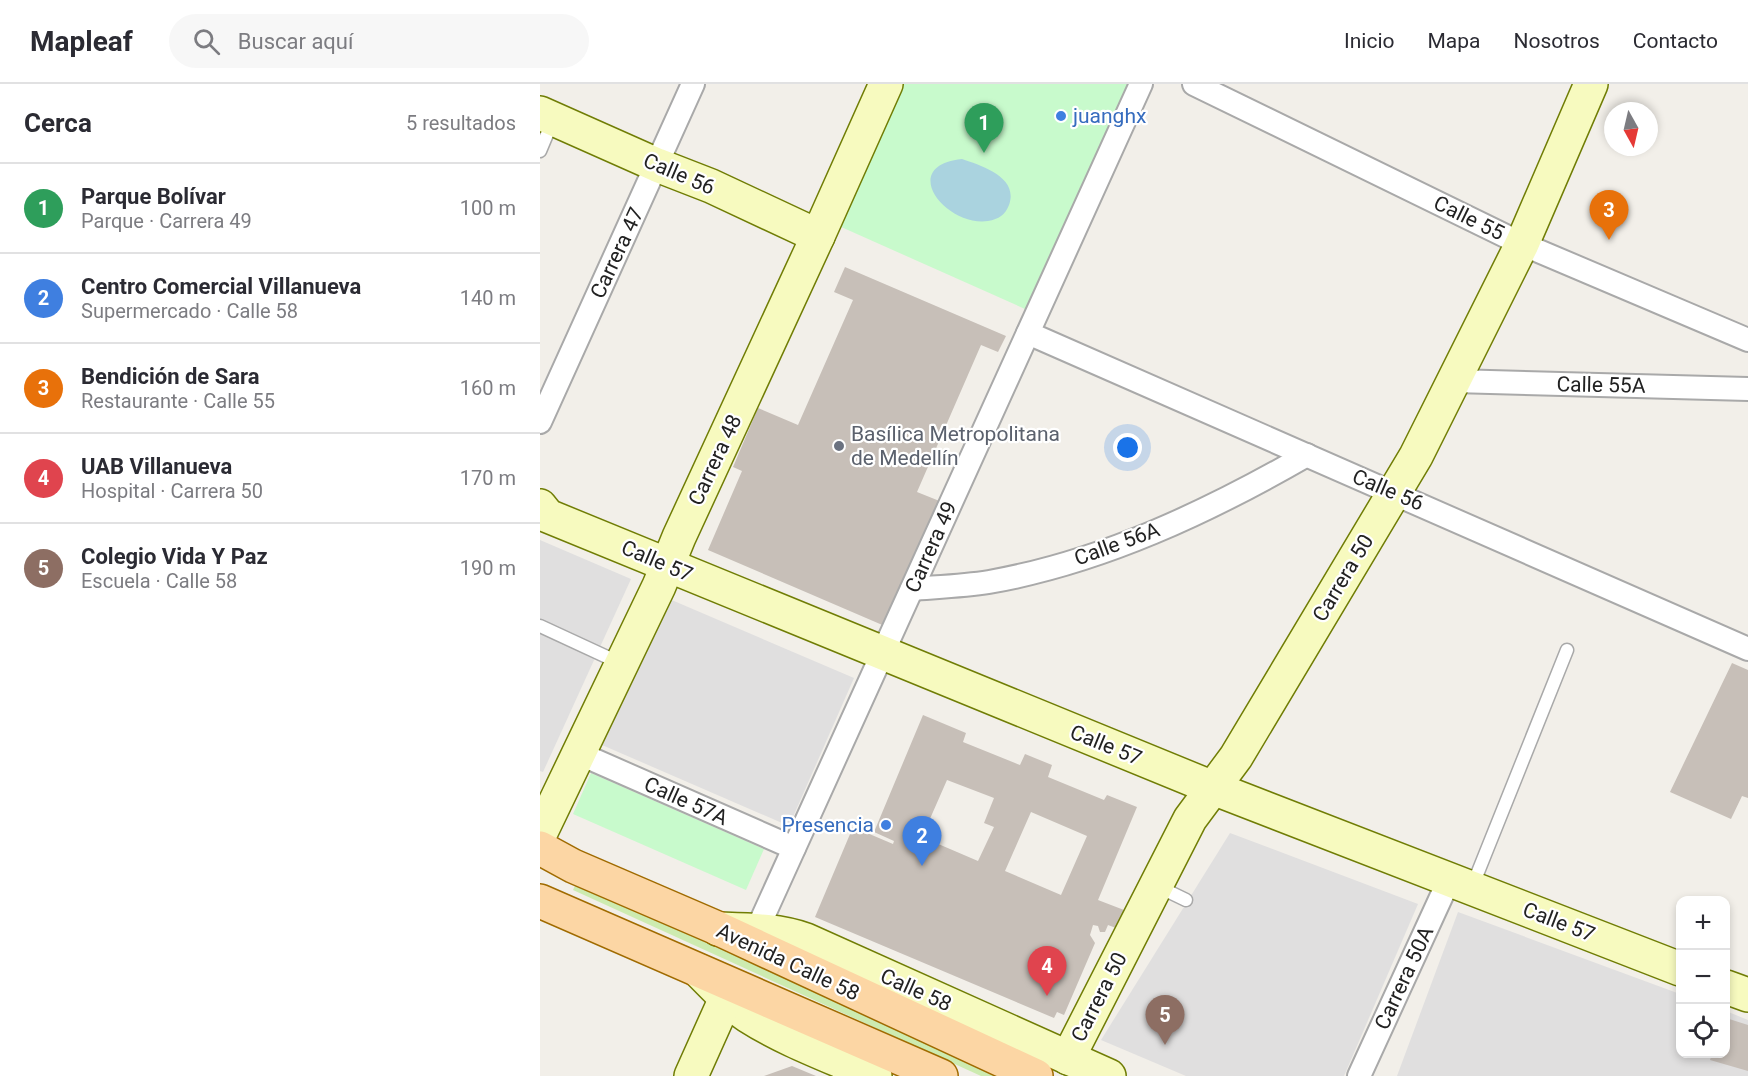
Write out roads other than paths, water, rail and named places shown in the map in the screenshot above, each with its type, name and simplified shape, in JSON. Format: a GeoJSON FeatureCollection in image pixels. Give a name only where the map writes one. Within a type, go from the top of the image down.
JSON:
{"type":"FeatureCollection","features":[{"type":"Feature","properties":{"kind":"main road","name":"Avenida Calle 58"},"geometry":{"type":"LineString","coordinates":[[540,848],[573,866],[717,928],[753,937],[1036,1076]]}},
{"type":"Feature","properties":{"kind":"main road","name":"Avenida Calle 58"},"geometry":{"type":"LineString","coordinates":[[540,901],[941,1076]]}},
{"type":"Feature","properties":{"kind":"street","name":"Carrera 47"},"geometry":{"type":"LineString","coordinates":[[540,422],[693,84]]}},
{"type":"Feature","properties":{"kind":"street","name":"Carrera 48"},"geometry":{"type":"LineString","coordinates":[[540,834],[620,663],[659,586],[666,566],[886,84]]}},
{"type":"Feature","properties":{"kind":"street","name":"Carrera 49"},"geometry":{"type":"LineString","coordinates":[[753,937],[1141,84]]}},
{"type":"Feature","properties":{"kind":"street","name":"Calle 55"},"geometry":{"type":"LineString","coordinates":[[1194,84],[1522,244],[1748,340]]}},
{"type":"Feature","properties":{"kind":"street","name":"Carrera 50"},"geometry":{"type":"LineString","coordinates":[[1068,1058],[1190,819],[1236,757],[1416,456],[1522,244],[1591,84]]}},
{"type":"Feature","properties":{"kind":"street","name":"Calle 56"},"geometry":{"type":"LineString","coordinates":[[547,116],[657,165],[711,186],[818,236]]}},
{"type":"Feature","properties":{"kind":"street","name":"Calle 56"},"geometry":{"type":"LineString","coordinates":[[1028,333],[1748,649]]}},
{"type":"Feature","properties":{"kind":"street","name":"Calle 55A"},"geometry":{"type":"LineString","coordinates":[[1454,381],[1748,389]]}},
{"type":"Feature","properties":{"kind":"street","name":"Calle 56A"},"geometry":{"type":"LineString","coordinates":[[912,589],[989,582],[1056,566],[1121,544],[1206,509],[1307,455]]}},
{"type":"Feature","properties":{"kind":"street","name":"Calle 57"},"geometry":{"type":"LineString","coordinates":[[543,511],[666,566],[1213,788],[1676,967]]}},
{"type":"Feature","properties":{"kind":"street","name":"Calle 57A"},"geometry":{"type":"LineString","coordinates":[[578,753],[794,848]]}},
{"type":"Feature","properties":{"kind":"street","name":"Carrera 50A"},"geometry":{"type":"LineString","coordinates":[[1359,1076],[1461,884]]}},
{"type":"Feature","properties":{"kind":"street","name":"Calle 58"},"geometry":{"type":"LineString","coordinates":[[753,937],[789,934],[806,940],[1109,1076]]}},
{"type":"Feature","properties":{"kind":"street"},"geometry":{"type":"LineString","coordinates":[[696,968],[747,1015],[772,1029],[875,1076]]}},
{"type":"Feature","properties":{"kind":"street"},"geometry":{"type":"LineString","coordinates":[[1730,989],[1748,995]]}},
{"type":"Feature","properties":{"kind":"street"},"geometry":{"type":"LineString","coordinates":[[691,1076],[726,998]]}},
{"type":"Feature","properties":{"kind":"lane"},"geometry":{"type":"LineString","coordinates":[[540,151],[547,116]]}},
{"type":"Feature","properties":{"kind":"lane"},"geometry":{"type":"LineString","coordinates":[[540,626],[620,663]]}},
{"type":"Feature","properties":{"kind":"lane"},"geometry":{"type":"LineString","coordinates":[[1461,884],[1567,650]]}},
{"type":"Feature","properties":{"kind":"lane"},"geometry":{"type":"LineString","coordinates":[[1156,885],[1186,900]]}},
{"type":"Feature","properties":{"kind":"water"},"geometry":{"type":"Polygon","coordinates":[[[962,159],[997,174],[1009,187],[1011,195],[1009,205],[1001,216],[988,221],[972,220],[957,215],[944,206],[935,195],[931,183],[933,172],[943,164],[962,159]]]}},
{"type":"Feature","properties":{"kind":"place","name":"juanghx"},"geometry":{"type":"Point","coordinates":[1061,116]}},
{"type":"Feature","properties":{"kind":"place","name":"Parque Bolívar"},"geometry":{"type":"Point","coordinates":[984,153]}},
{"type":"Feature","properties":{"kind":"place","name":"Bendición de Sara"},"geometry":{"type":"Point","coordinates":[1609,240]}},
{"type":"Feature","properties":{"kind":"place","name":"Basílica Metropolitana de Medellín"},"geometry":{"type":"Point","coordinates":[839,446]}},
{"type":"Feature","properties":{"kind":"place","name":"Presencia"},"geometry":{"type":"Point","coordinates":[886,825]}},
{"type":"Feature","properties":{"kind":"place","name":"Centro Comercial Villanueva"},"geometry":{"type":"Point","coordinates":[922,866]}},
{"type":"Feature","properties":{"kind":"place","name":"UAB Villanueva"},"geometry":{"type":"Point","coordinates":[1047,996]}},
{"type":"Feature","properties":{"kind":"place","name":"Colegio Vida Y Paz"},"geometry":{"type":"Point","coordinates":[1165,1045]}}]}
